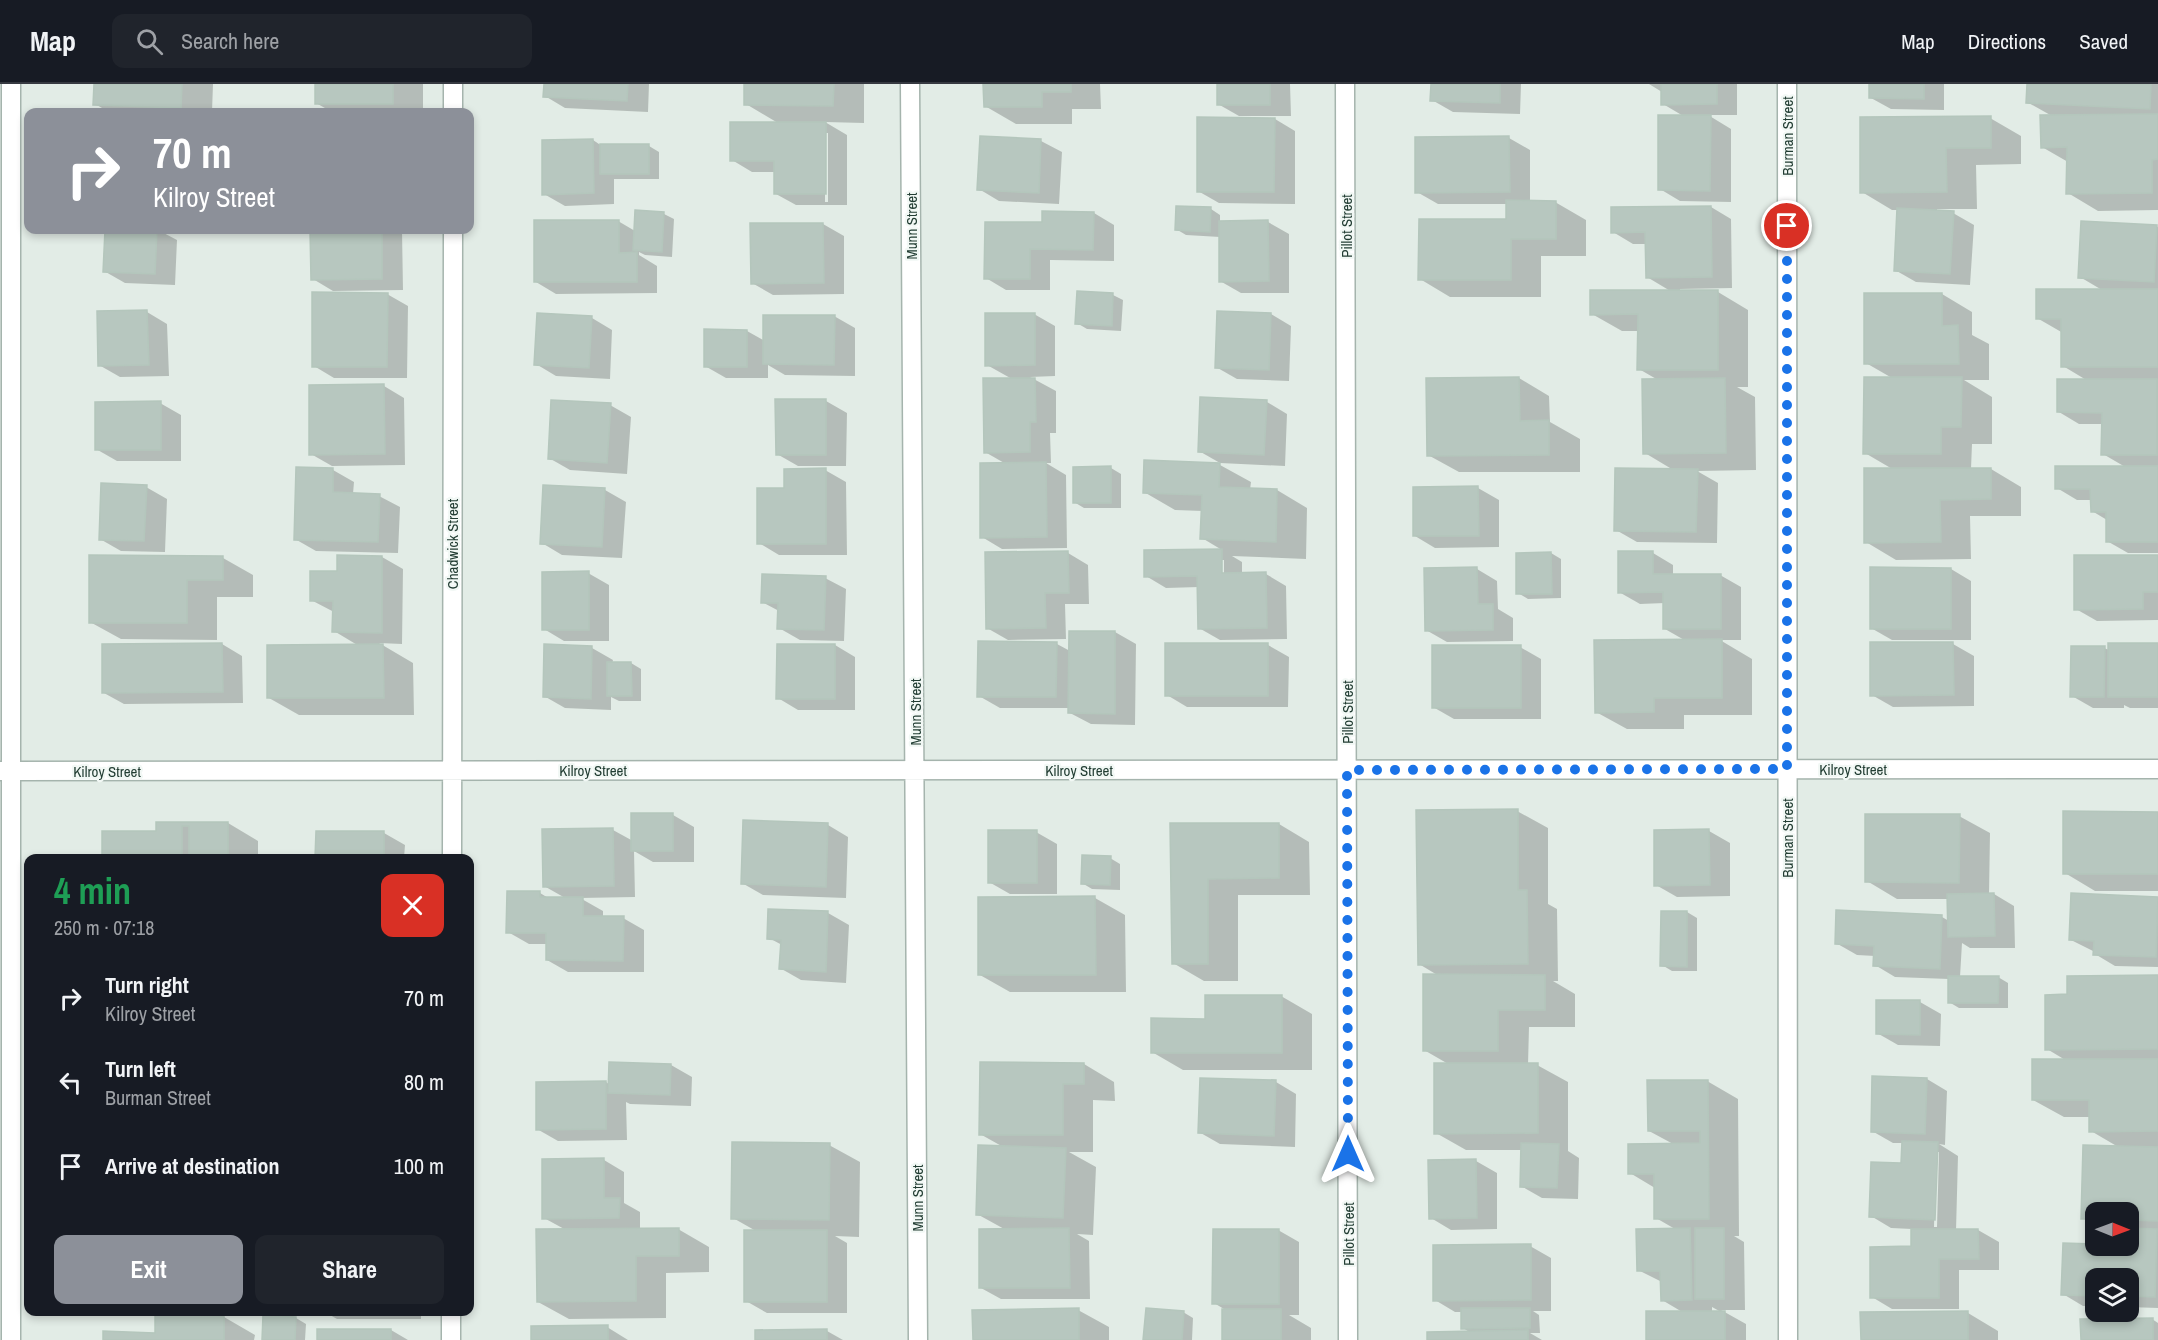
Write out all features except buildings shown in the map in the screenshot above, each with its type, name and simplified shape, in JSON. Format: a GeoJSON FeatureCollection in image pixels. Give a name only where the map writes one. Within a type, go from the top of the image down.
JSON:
{"type":"FeatureCollection","features":[{"type":"Feature","properties":{"kind":"street"},"geometry":{"type":"LineString","coordinates":[[11,84],[5,771],[11,1340]]}},
{"type":"Feature","properties":{"kind":"street"},"geometry":{"type":"LineString","coordinates":[[453,84],[453,108]]}},
{"type":"Feature","properties":{"kind":"street","name":"Munn Street"},"geometry":{"type":"LineString","coordinates":[[910,84],[918,1340]]}},
{"type":"Feature","properties":{"kind":"street","name":"Pillot Street"},"geometry":{"type":"LineString","coordinates":[[1345,84],[1348,1340]]}},
{"type":"Feature","properties":{"kind":"street","name":"Burman Street"},"geometry":{"type":"LineString","coordinates":[[1787,84],[1788,1340]]}},
{"type":"Feature","properties":{"kind":"street","name":"Chadwick Street"},"geometry":{"type":"LineString","coordinates":[[452,854],[453,234]]}},
{"type":"Feature","properties":{"kind":"street","name":"Kilroy Street"},"geometry":{"type":"LineString","coordinates":[[5,771],[2158,769]]}},
{"type":"Feature","properties":{"kind":"street"},"geometry":{"type":"LineString","coordinates":[[451,1316],[451,1340]]}},
{"type":"Feature","properties":{"kind":"route"},"geometry":{"type":"LineString","coordinates":[[1348,1154],[1347,770],[1787,769],[1787,226]]}}]}
